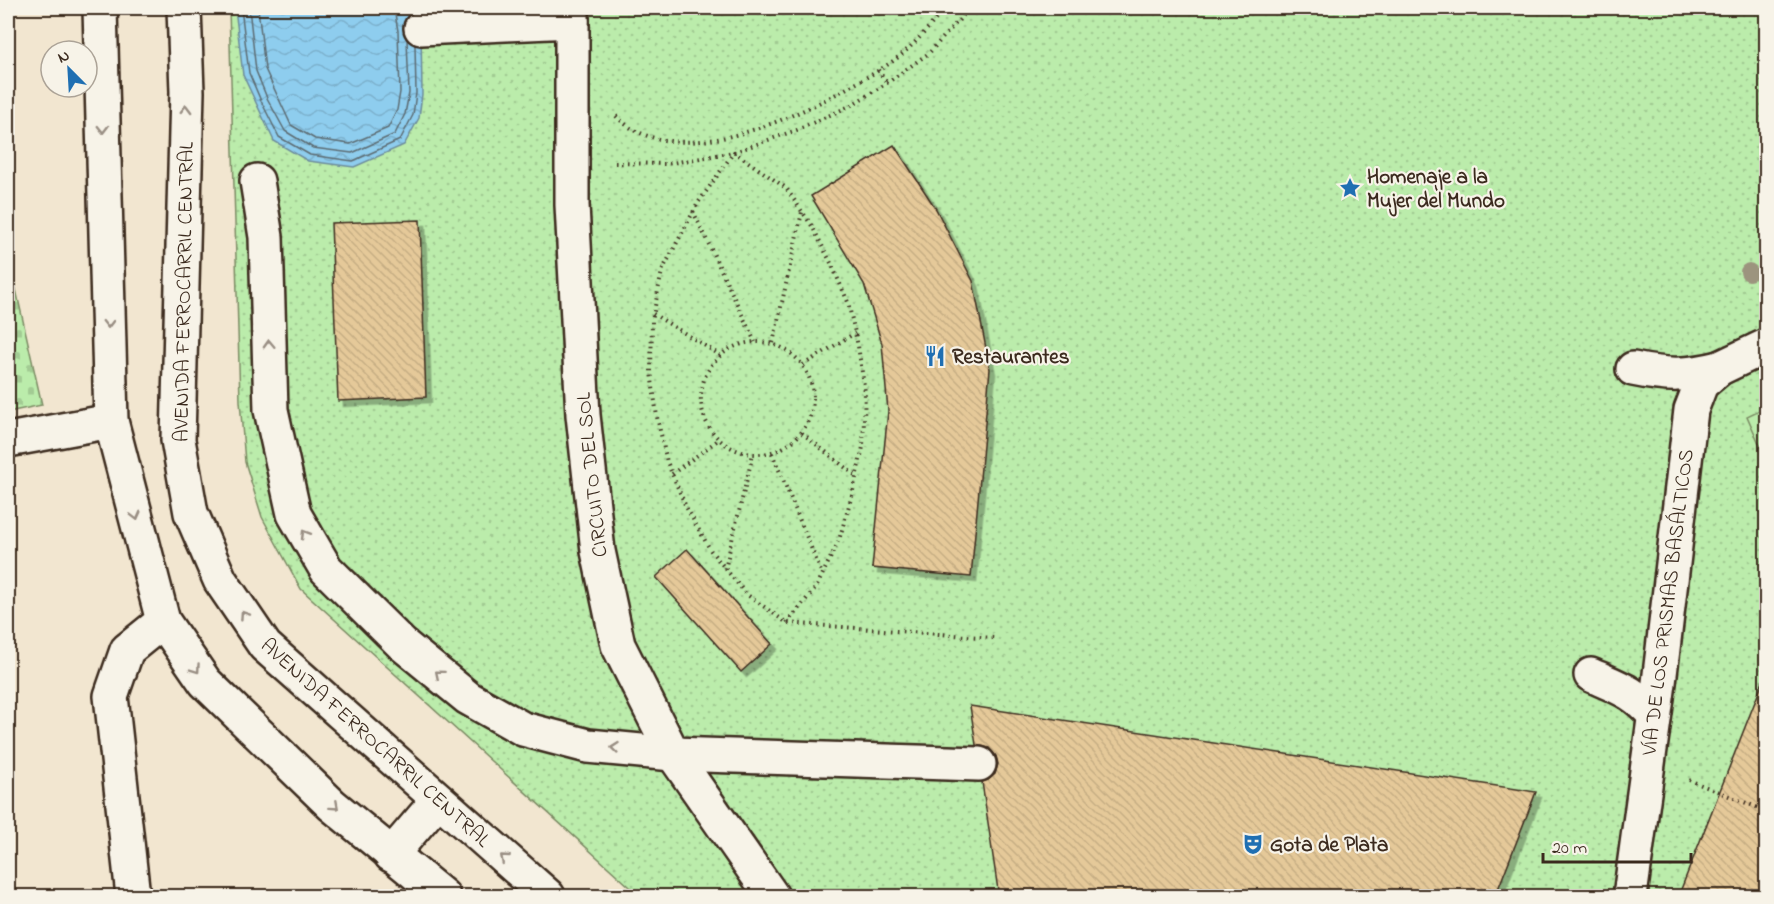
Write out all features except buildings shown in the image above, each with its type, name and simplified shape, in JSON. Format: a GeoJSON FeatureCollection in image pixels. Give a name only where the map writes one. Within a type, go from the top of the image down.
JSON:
{"type":"FeatureCollection","features":[{"type":"Feature","properties":{"kind":"street"},"geometry":{"type":"LineString","coordinates":[[100,8],[111,421],[163,621],[205,682],[332,805],[443,897]]}},
{"type":"Feature","properties":{"kind":"street","name":"AVENIDA FERROCARRIL CENTRAL"},"geometry":{"type":"LineString","coordinates":[[184,8],[187,92],[178,440],[190,513],[220,580],[265,646],[548,897]]}},
{"type":"Feature","properties":{"kind":"street"},"geometry":{"type":"LineString","coordinates":[[421,28],[572,14]]}},
{"type":"Feature","properties":{"kind":"street","name":"CIRCUITO DEL SOL"},"geometry":{"type":"LineString","coordinates":[[572,14],[572,205],[583,416],[598,551],[618,645],[673,754],[772,897]]}},
{"type":"Feature","properties":{"kind":"street"},"geometry":{"type":"LineString","coordinates":[[257,182],[266,237],[271,410],[294,514],[326,568],[402,644],[468,698],[524,729],[588,746],[673,754],[979,764]]}},
{"type":"Feature","properties":{"kind":"street","name":"VÍA DE LOS PRISMAS BASÁLTICOS"},"geometry":{"type":"LineString","coordinates":[[1630,897],[1691,410],[1701,384],[1720,368],[1767,346]]}},
{"type":"Feature","properties":{"kind":"street"},"geometry":{"type":"LineString","coordinates":[[1633,369],[1675,375],[1695,374],[1720,368]]}},
{"type":"Feature","properties":{"kind":"street"},"geometry":{"type":"LineString","coordinates":[[8,440],[111,421]]}},
{"type":"Feature","properties":{"kind":"street"},"geometry":{"type":"LineString","coordinates":[[133,897],[111,696],[127,650],[163,621]]}},
{"type":"Feature","properties":{"kind":"street"},"geometry":{"type":"LineString","coordinates":[[1591,675],[1630,692],[1643,701],[1654,715]]}},
{"type":"Feature","properties":{"kind":"street"},"geometry":{"type":"LineString","coordinates":[[392,855],[438,800]]}},
{"type":"Feature","properties":{"kind":"path"},"geometry":{"type":"LineString","coordinates":[[610,110],[618,118],[645,135],[668,141],[697,142],[741,134],[782,121],[817,105],[879,70],[908,49],[946,8]]}},
{"type":"Feature","properties":{"kind":"path"},"geometry":{"type":"LineString","coordinates":[[572,162],[668,164],[734,152],[797,130],[850,106],[887,83],[929,52],[970,8]]}},
{"type":"Feature","properties":{"kind":"path"},"geometry":{"type":"LineString","coordinates":[[879,70],[887,83]]}},
{"type":"Feature","properties":{"kind":"path"},"geometry":{"type":"LineString","coordinates":[[734,152],[693,211],[662,271],[653,314],[653,383],[657,417],[667,462],[686,507],[711,551],[746,594],[787,623],[994,638]]}},
{"type":"Feature","properties":{"kind":"path"},"geometry":{"type":"LineString","coordinates":[[734,152],[786,189],[831,262],[848,302],[865,392],[863,447],[839,540],[817,586],[787,623]]}},
{"type":"Feature","properties":{"kind":"path"},"geometry":{"type":"LineString","coordinates":[[693,211],[755,342]]}},
{"type":"Feature","properties":{"kind":"path"},"geometry":{"type":"LineString","coordinates":[[773,344],[802,212]]}},
{"type":"Feature","properties":{"kind":"path"},"geometry":{"type":"LineString","coordinates":[[653,314],[720,355]]}},
{"type":"Feature","properties":{"kind":"path"},"geometry":{"type":"LineString","coordinates":[[803,364],[855,333]]}},
{"type":"Feature","properties":{"kind":"path"},"geometry":{"type":"LineString","coordinates":[[755,342],[773,344],[789,352],[803,364],[812,381],[814,398],[811,417],[802,433],[789,446],[772,453],[753,454],[734,450],[718,440],[706,425],[700,407],[701,388],[708,370],[720,355],[737,345],[755,342]]}},
{"type":"Feature","properties":{"kind":"path"},"geometry":{"type":"LineString","coordinates":[[802,433],[856,477]]}},
{"type":"Feature","properties":{"kind":"path"},"geometry":{"type":"LineString","coordinates":[[672,474],[718,440]]}},
{"type":"Feature","properties":{"kind":"path"},"geometry":{"type":"LineString","coordinates":[[772,453],[822,574]]}},
{"type":"Feature","properties":{"kind":"path"},"geometry":{"type":"LineString","coordinates":[[725,569],[753,454]]}},
{"type":"Feature","properties":{"kind":"path"},"geometry":{"type":"LineString","coordinates":[[1647,763],[1767,811]]}},
{"type":"Feature","properties":{"kind":"green space"},"geometry":{"type":"Polygon","coordinates":[[[229,8],[1766,8],[1766,896],[640,896],[301,589],[262,517],[245,462],[240,401],[229,8]]]}},
{"type":"Feature","properties":{"kind":"green space"},"geometry":{"type":"Polygon","coordinates":[[[8,254],[42,405],[8,412],[8,254]]]}},
{"type":"Feature","properties":{"kind":"green space"},"geometry":{"type":"Polygon","coordinates":[[[1766,407],[1766,459],[1747,416],[1766,407]]]}},
{"type":"Feature","properties":{"kind":"water"},"geometry":{"type":"Polygon","coordinates":[[[235,8],[416,8],[421,28],[422,94],[419,118],[404,145],[354,167],[308,161],[274,141],[243,75],[235,8]]]}},
{"type":"Feature","properties":{"kind":"place","name":"Homenaje a la Mujer del Mundo"},"geometry":{"type":"Point","coordinates":[1350,188]}},
{"type":"Feature","properties":{"kind":"place","name":"Restaurantes"},"geometry":{"type":"Point","coordinates":[935,356]}},
{"type":"Feature","properties":{"kind":"place","name":"Gota de Plata"},"geometry":{"type":"Point","coordinates":[1253,844]}}]}
